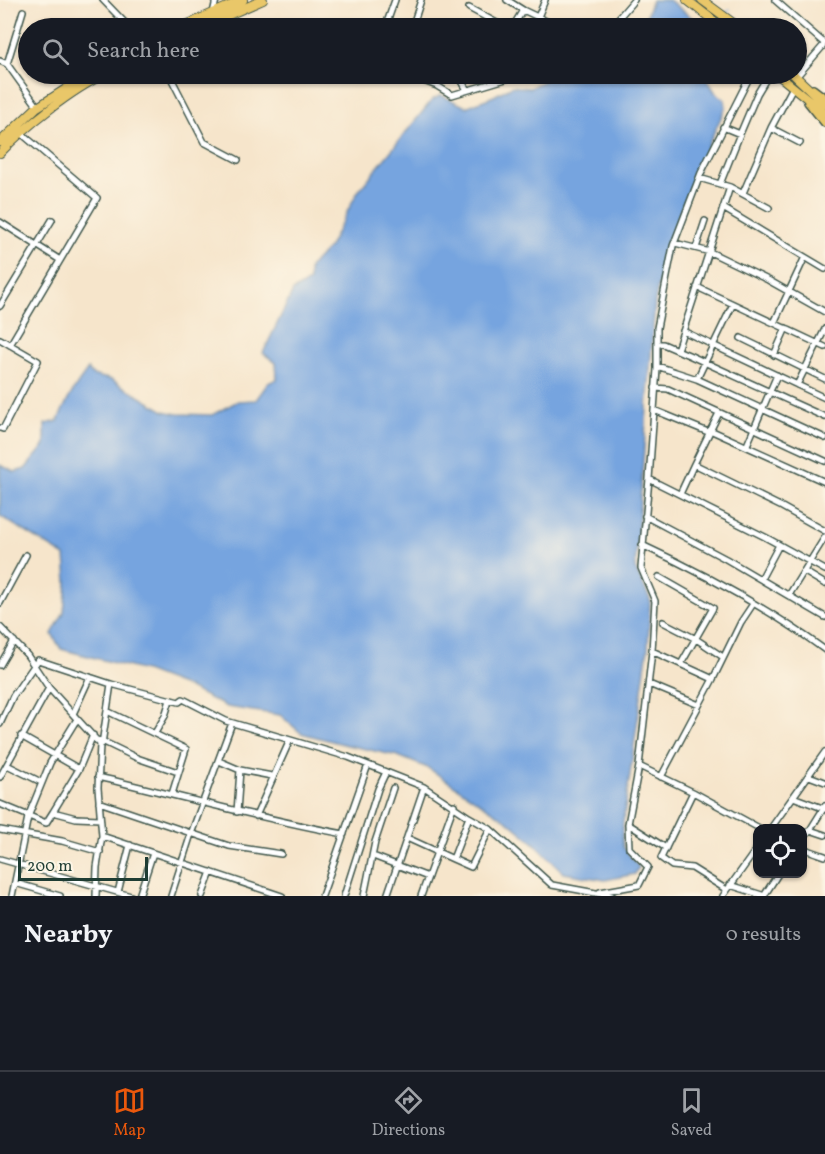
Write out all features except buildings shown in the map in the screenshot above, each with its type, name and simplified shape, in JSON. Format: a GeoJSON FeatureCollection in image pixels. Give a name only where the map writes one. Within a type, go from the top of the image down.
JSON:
{"type":"FeatureCollection","features":[{"type":"Feature","properties":{"kind":"highway"},"geometry":{"type":"LineString","coordinates":[[203,18],[243,0]]}},
{"type":"Feature","properties":{"kind":"highway"},"geometry":{"type":"LineString","coordinates":[[222,18],[263,0]]}},
{"type":"Feature","properties":{"kind":"highway"},"geometry":{"type":"LineString","coordinates":[[687,0],[710,18]]}},
{"type":"Feature","properties":{"kind":"highway"},"geometry":{"type":"LineString","coordinates":[[702,0],[726,18]]}},
{"type":"Feature","properties":{"kind":"highway"},"geometry":{"type":"LineString","coordinates":[[0,142],[38,107],[74,84]]}},
{"type":"Feature","properties":{"kind":"highway"},"geometry":{"type":"LineString","coordinates":[[0,153],[21,133],[90,84]]}},
{"type":"Feature","properties":{"kind":"highway"},"geometry":{"type":"LineString","coordinates":[[789,84],[825,113]]}},
{"type":"Feature","properties":{"kind":"highway"},"geometry":{"type":"LineString","coordinates":[[804,84],[825,104]]}},
{"type":"Feature","properties":{"kind":"main road"},"geometry":{"type":"LineString","coordinates":[[807,84],[825,98]]}},
{"type":"Feature","properties":{"kind":"main road"},"geometry":{"type":"LineString","coordinates":[[806,98],[825,123]]}},
{"type":"Feature","properties":{"kind":"street"},"geometry":{"type":"LineString","coordinates":[[103,0],[120,18]]}},
{"type":"Feature","properties":{"kind":"street"},"geometry":{"type":"LineString","coordinates":[[213,14],[216,0]]}},
{"type":"Feature","properties":{"kind":"street"},"geometry":{"type":"LineString","coordinates":[[389,18],[395,0]]}},
{"type":"Feature","properties":{"kind":"street"},"geometry":{"type":"LineString","coordinates":[[415,18],[421,0]]}},
{"type":"Feature","properties":{"kind":"street"},"geometry":{"type":"LineString","coordinates":[[507,0],[538,17],[545,0]]}},
{"type":"Feature","properties":{"kind":"street"},"geometry":{"type":"LineString","coordinates":[[619,18],[634,0]]}},
{"type":"Feature","properties":{"kind":"street"},"geometry":{"type":"LineString","coordinates":[[775,0],[795,18]]}},
{"type":"Feature","properties":{"kind":"street"},"geometry":{"type":"LineString","coordinates":[[469,8],[488,18]]}},
{"type":"Feature","properties":{"kind":"street"},"geometry":{"type":"LineString","coordinates":[[518,18],[523,10]]}},
{"type":"Feature","properties":{"kind":"street"},"geometry":{"type":"LineString","coordinates":[[21,18],[23,11]]}},
{"type":"Feature","properties":{"kind":"street"},"geometry":{"type":"LineString","coordinates":[[7,64],[18,28]]}},
{"type":"Feature","properties":{"kind":"street"},"geometry":{"type":"LineString","coordinates":[[807,29],[824,45],[807,63]]}},
{"type":"Feature","properties":{"kind":"street"},"geometry":{"type":"LineString","coordinates":[[0,61],[7,64],[18,79]]}},
{"type":"Feature","properties":{"kind":"street"},"geometry":{"type":"LineString","coordinates":[[21,84],[38,107]]}},
{"type":"Feature","properties":{"kind":"street"},"geometry":{"type":"LineString","coordinates":[[175,84],[204,142],[237,160]]}},
{"type":"Feature","properties":{"kind":"street"},"geometry":{"type":"LineString","coordinates":[[432,84],[452,95],[488,84]]}},
{"type":"Feature","properties":{"kind":"street"},"geometry":{"type":"LineString","coordinates":[[464,84],[467,90]]}},
{"type":"Feature","properties":{"kind":"street"},"geometry":{"type":"LineString","coordinates":[[597,893],[639,885],[648,867],[629,848],[627,825],[639,766],[652,651],[655,601],[641,567],[650,479],[657,328],[675,243],[699,178],[746,84]]}},
{"type":"Feature","properties":{"kind":"street"},"geometry":{"type":"LineString","coordinates":[[720,184],[763,84]]}},
{"type":"Feature","properties":{"kind":"street"},"geometry":{"type":"LineString","coordinates":[[743,193],[771,128],[793,87]]}},
{"type":"Feature","properties":{"kind":"street"},"geometry":{"type":"LineString","coordinates":[[723,127],[740,134]]}},
{"type":"Feature","properties":{"kind":"street"},"geometry":{"type":"LineString","coordinates":[[771,128],[800,143]]}},
{"type":"Feature","properties":{"kind":"street"},"geometry":{"type":"LineString","coordinates":[[10,345],[97,198],[21,133]]}},
{"type":"Feature","properties":{"kind":"street"},"geometry":{"type":"LineString","coordinates":[[699,178],[730,187],[769,208]]}},
{"type":"Feature","properties":{"kind":"street"},"geometry":{"type":"LineString","coordinates":[[677,350],[730,187]]}},
{"type":"Feature","properties":{"kind":"street"},"geometry":{"type":"LineString","coordinates":[[723,208],[825,269]]}},
{"type":"Feature","properties":{"kind":"street"},"geometry":{"type":"LineString","coordinates":[[0,306],[52,220]]}},
{"type":"Feature","properties":{"kind":"street"},"geometry":{"type":"LineString","coordinates":[[696,248],[705,221]]}},
{"type":"Feature","properties":{"kind":"street"},"geometry":{"type":"LineString","coordinates":[[0,222],[60,260]]}},
{"type":"Feature","properties":{"kind":"street"},"geometry":{"type":"LineString","coordinates":[[675,243],[710,252],[768,280],[825,312]]}},
{"type":"Feature","properties":{"kind":"street"},"geometry":{"type":"LineString","coordinates":[[774,323],[805,257]]}},
{"type":"Feature","properties":{"kind":"street"},"geometry":{"type":"LineString","coordinates":[[697,287],[825,347]]}},
{"type":"Feature","properties":{"kind":"street"},"geometry":{"type":"LineString","coordinates":[[697,378],[733,304]]}},
{"type":"Feature","properties":{"kind":"street"},"geometry":{"type":"LineString","coordinates":[[774,355],[786,328]]}},
{"type":"Feature","properties":{"kind":"street"},"geometry":{"type":"LineString","coordinates":[[797,385],[825,329]]}},
{"type":"Feature","properties":{"kind":"street"},"geometry":{"type":"LineString","coordinates":[[683,331],[825,398]]}},
{"type":"Feature","properties":{"kind":"street"},"geometry":{"type":"LineString","coordinates":[[741,338],[825,379]]}},
{"type":"Feature","properties":{"kind":"street"},"geometry":{"type":"LineString","coordinates":[[0,428],[3,429],[38,361],[1,342]]}},
{"type":"Feature","properties":{"kind":"street"},"geometry":{"type":"LineString","coordinates":[[657,344],[663,344],[705,362],[825,417]]}},
{"type":"Feature","properties":{"kind":"street"},"geometry":{"type":"LineString","coordinates":[[657,366],[697,378],[825,438]]}},
{"type":"Feature","properties":{"kind":"street"},"geometry":{"type":"LineString","coordinates":[[747,445],[777,375]]}},
{"type":"Feature","properties":{"kind":"street"},"geometry":{"type":"LineString","coordinates":[[655,388],[668,389],[825,461]]}},
{"type":"Feature","properties":{"kind":"street"},"geometry":{"type":"LineString","coordinates":[[654,410],[747,445],[825,482]]}},
{"type":"Feature","properties":{"kind":"street"},"geometry":{"type":"LineString","coordinates":[[680,494],[719,413]]}},
{"type":"Feature","properties":{"kind":"street"},"geometry":{"type":"LineString","coordinates":[[694,464],[765,498],[825,531]]}},
{"type":"Feature","properties":{"kind":"street"},"geometry":{"type":"LineString","coordinates":[[650,479],[825,570]]}},
{"type":"Feature","properties":{"kind":"street"},"geometry":{"type":"LineString","coordinates":[[645,516],[695,541],[825,617]]}},
{"type":"Feature","properties":{"kind":"street"},"geometry":{"type":"LineString","coordinates":[[789,595],[825,537]]}},
{"type":"Feature","properties":{"kind":"street"},"geometry":{"type":"LineString","coordinates":[[642,545],[753,604],[825,650]]}},
{"type":"Feature","properties":{"kind":"street"},"geometry":{"type":"LineString","coordinates":[[761,579],[779,545]]}},
{"type":"Feature","properties":{"kind":"street"},"geometry":{"type":"LineString","coordinates":[[0,603],[26,555]]}},
{"type":"Feature","properties":{"kind":"street"},"geometry":{"type":"LineString","coordinates":[[805,572],[825,584]]}},
{"type":"Feature","properties":{"kind":"street"},"geometry":{"type":"LineString","coordinates":[[659,578],[713,608],[681,664]]}},
{"type":"Feature","properties":{"kind":"street"},"geometry":{"type":"LineString","coordinates":[[661,777],[741,622],[753,604]]}},
{"type":"Feature","properties":{"kind":"street"},"geometry":{"type":"LineString","coordinates":[[663,622],[696,639],[723,657]]}},
{"type":"Feature","properties":{"kind":"street"},"geometry":{"type":"LineString","coordinates":[[0,627],[34,665],[49,688],[96,739],[137,758],[178,772]]}},
{"type":"Feature","properties":{"kind":"street"},"geometry":{"type":"LineString","coordinates":[[0,665],[14,641]]}},
{"type":"Feature","properties":{"kind":"street"},"geometry":{"type":"LineString","coordinates":[[652,651],[713,679]]}},
{"type":"Feature","properties":{"kind":"street"},"geometry":{"type":"LineString","coordinates":[[0,724],[13,696],[38,660],[170,700],[179,702],[183,699],[232,723],[368,765],[424,787],[490,829],[552,885],[612,896]]}},
{"type":"Feature","properties":{"kind":"street"},"geometry":{"type":"LineString","coordinates":[[12,896],[28,817],[54,755],[75,716],[90,677]]}},
{"type":"Feature","properties":{"kind":"street"},"geometry":{"type":"LineString","coordinates":[[41,837],[46,823],[96,739],[107,711],[111,684]]}},
{"type":"Feature","properties":{"kind":"street"},"geometry":{"type":"LineString","coordinates":[[649,684],[699,705]]}},
{"type":"Feature","properties":{"kind":"street"},"geometry":{"type":"LineString","coordinates":[[0,777],[49,688]]}},
{"type":"Feature","properties":{"kind":"street"},"geometry":{"type":"LineString","coordinates":[[155,732],[165,716],[170,700]]}},
{"type":"Feature","properties":{"kind":"street"},"geometry":{"type":"LineString","coordinates":[[107,711],[186,748],[172,794]]}},
{"type":"Feature","properties":{"kind":"street"},"geometry":{"type":"LineString","coordinates":[[171,896],[232,723]]}},
{"type":"Feature","properties":{"kind":"street"},"geometry":{"type":"LineString","coordinates":[[21,736],[79,769]]}},
{"type":"Feature","properties":{"kind":"street"},"geometry":{"type":"LineString","coordinates":[[96,739],[100,751],[99,802],[102,836],[96,896]]}},
{"type":"Feature","properties":{"kind":"street"},"geometry":{"type":"LineString","coordinates":[[256,816],[290,740]]}},
{"type":"Feature","properties":{"kind":"street"},"geometry":{"type":"LineString","coordinates":[[774,824],[822,761],[825,752]]}},
{"type":"Feature","properties":{"kind":"street"},"geometry":{"type":"LineString","coordinates":[[219,761],[240,770],[272,776]]}},
{"type":"Feature","properties":{"kind":"street"},"geometry":{"type":"LineString","coordinates":[[7,765],[41,783]]}},
{"type":"Feature","properties":{"kind":"street"},"geometry":{"type":"LineString","coordinates":[[321,896],[368,765]]}},
{"type":"Feature","properties":{"kind":"street"},"geometry":{"type":"LineString","coordinates":[[639,766],[753,825]]}},
{"type":"Feature","properties":{"kind":"street"},"geometry":{"type":"LineString","coordinates":[[237,812],[240,770]]}},
{"type":"Feature","properties":{"kind":"street"},"geometry":{"type":"LineString","coordinates":[[344,896],[386,772]]}},
{"type":"Feature","properties":{"kind":"street"},"geometry":{"type":"LineString","coordinates":[[809,776],[825,782]]}},
{"type":"Feature","properties":{"kind":"street"},"geometry":{"type":"LineString","coordinates":[[99,777],[237,812],[344,834]]}},
{"type":"Feature","properties":{"kind":"street"},"geometry":{"type":"LineString","coordinates":[[387,896],[424,787]]}},
{"type":"Feature","properties":{"kind":"street"},"geometry":{"type":"LineString","coordinates":[[364,896],[375,842],[393,788]]}},
{"type":"Feature","properties":{"kind":"street"},"geometry":{"type":"LineString","coordinates":[[693,792],[661,858],[672,866],[692,868],[726,890],[765,896],[775,878]]}},
{"type":"Feature","properties":{"kind":"street"},"geometry":{"type":"LineString","coordinates":[[793,798],[825,808],[807,833]]}},
{"type":"Feature","properties":{"kind":"street"},"geometry":{"type":"LineString","coordinates":[[99,802],[229,846],[281,854]]}},
{"type":"Feature","properties":{"kind":"street"},"geometry":{"type":"LineString","coordinates":[[0,804],[46,823]]}},
{"type":"Feature","properties":{"kind":"street"},"geometry":{"type":"LineString","coordinates":[[421,896],[454,806]]}},
{"type":"Feature","properties":{"kind":"street"},"geometry":{"type":"LineString","coordinates":[[53,812],[76,818],[100,819]]}},
{"type":"Feature","properties":{"kind":"street"},"geometry":{"type":"LineString","coordinates":[[453,859],[469,817]]}},
{"type":"Feature","properties":{"kind":"street"},"geometry":{"type":"LineString","coordinates":[[627,825],[666,848]]}},
{"type":"Feature","properties":{"kind":"street"},"geometry":{"type":"LineString","coordinates":[[407,838],[471,867],[490,829]]}},
{"type":"Feature","properties":{"kind":"street"},"geometry":{"type":"LineString","coordinates":[[0,830],[62,841],[100,852]]}},
{"type":"Feature","properties":{"kind":"street"},"geometry":{"type":"LineString","coordinates":[[810,830],[825,835]]}},
{"type":"Feature","properties":{"kind":"street"},"geometry":{"type":"LineString","coordinates":[[102,836],[282,896]]}},
{"type":"Feature","properties":{"kind":"street"},"geometry":{"type":"LineString","coordinates":[[118,892],[130,845]]}},
{"type":"Feature","properties":{"kind":"street"},"geometry":{"type":"LineString","coordinates":[[807,850],[825,856]]}},
{"type":"Feature","properties":{"kind":"street"},"geometry":{"type":"LineString","coordinates":[[140,896],[153,853]]}},
{"type":"Feature","properties":{"kind":"street"},"geometry":{"type":"LineString","coordinates":[[726,890],[753,855]]}},
{"type":"Feature","properties":{"kind":"street"},"geometry":{"type":"LineString","coordinates":[[373,856],[428,877]]}},
{"type":"Feature","properties":{"kind":"street"},"geometry":{"type":"LineString","coordinates":[[0,859],[131,896]]}},
{"type":"Feature","properties":{"kind":"street"},"geometry":{"type":"LineString","coordinates":[[202,896],[211,872]]}},
{"type":"Feature","properties":{"kind":"street"},"geometry":{"type":"LineString","coordinates":[[15,883],[60,896]]}},
{"type":"Feature","properties":{"kind":"water"},"geometry":{"type":"Polygon","coordinates":[[[652,0],[669,0],[692,18],[646,18],[652,0]]]}},
{"type":"Feature","properties":{"kind":"water"},"geometry":{"type":"Polygon","coordinates":[[[537,84],[710,84],[715,92],[725,100],[726,107],[675,226],[655,302],[635,568],[650,599],[648,648],[622,830],[623,847],[639,867],[635,874],[605,880],[564,873],[509,822],[428,768],[398,756],[301,733],[280,715],[227,707],[187,687],[145,671],[61,649],[52,634],[64,612],[67,582],[65,556],[0,516],[0,465],[15,472],[25,469],[45,445],[45,424],[58,421],[71,394],[88,369],[92,375],[112,380],[164,411],[178,414],[212,415],[238,401],[256,400],[268,383],[277,379],[276,363],[263,353],[293,291],[309,281],[309,268],[329,247],[357,193],[432,100],[441,95],[466,107],[512,86],[530,88],[537,84]]]}},
{"type":"Feature","properties":{"kind":"waterway"},"geometry":{"type":"LineString","coordinates":[[725,15],[730,9]]}}]}
